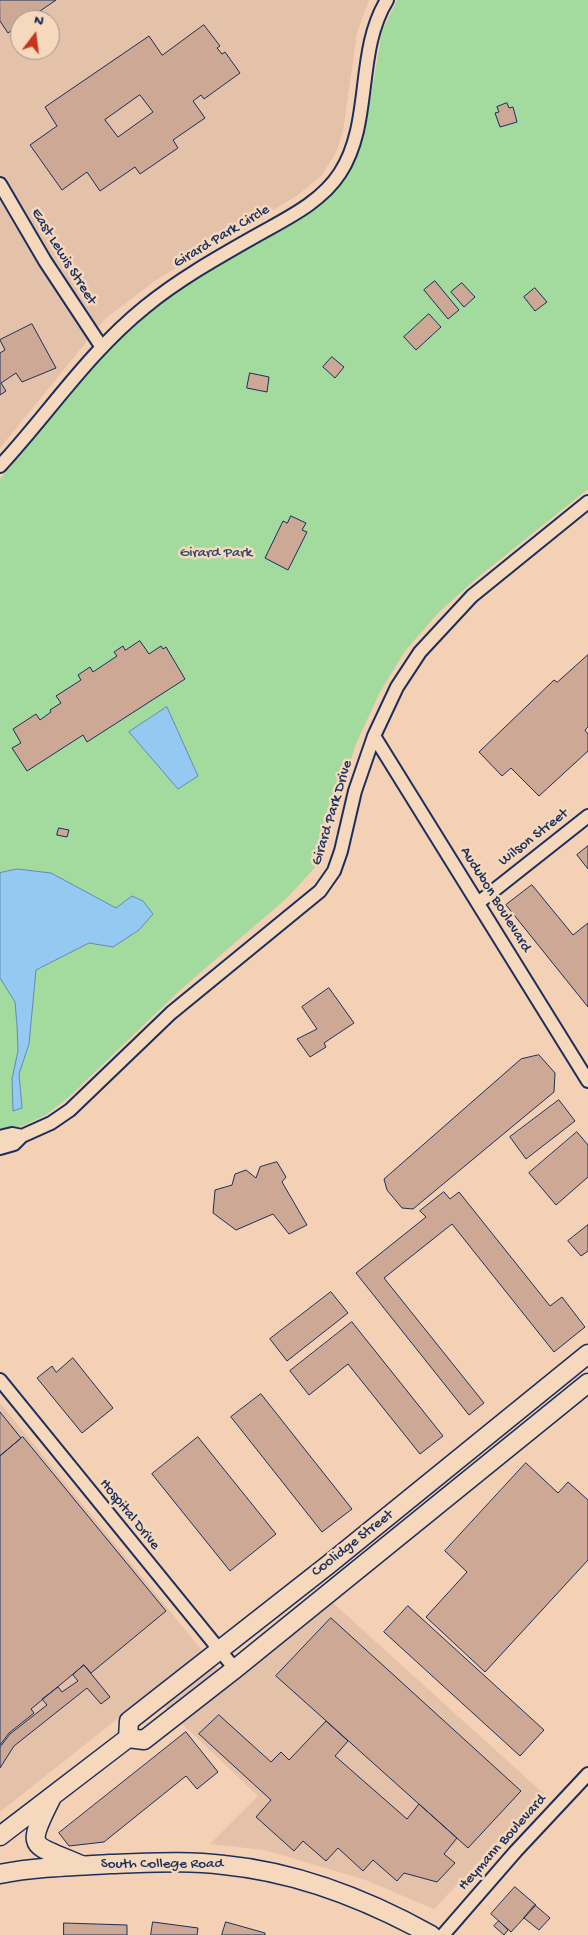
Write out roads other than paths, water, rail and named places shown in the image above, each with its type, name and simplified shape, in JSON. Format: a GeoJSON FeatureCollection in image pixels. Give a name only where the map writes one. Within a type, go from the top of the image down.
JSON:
{"type":"FeatureCollection","features":[{"type":"Feature","properties":{"kind":"street","name":"Girard Park Circle"},"geometry":{"type":"LineString","coordinates":[[0,466],[101,346],[144,307],[173,286],[313,201],[339,175],[354,140],[376,20],[387,0]]}},
{"type":"Feature","properties":{"kind":"street","name":"East Lewis Street"},"geometry":{"type":"LineString","coordinates":[[0,184],[45,261],[101,346]]}},
{"type":"Feature","properties":{"kind":"street","name":"Girard Park Drive"},"geometry":{"type":"LineString","coordinates":[[0,1148],[14,1144],[22,1136],[51,1123],[70,1110],[171,1013],[320,891],[334,871],[341,851],[355,791],[374,736],[397,687],[420,652],[472,596],[588,502]]}},
{"type":"Feature","properties":{"kind":"street","name":"Audubon Boulevard"},"geometry":{"type":"LineString","coordinates":[[374,736],[586,1074]]}},
{"type":"Feature","properties":{"kind":"street","name":"Wilson Street"},"geometry":{"type":"LineString","coordinates":[[478,904],[588,816]]}},
{"type":"Feature","properties":{"kind":"street","name":"Girard Park Drive"},"geometry":{"type":"LineString","coordinates":[[0,1137],[12,1134],[22,1136]]}},
{"type":"Feature","properties":{"kind":"street","name":"Coolidge Street"},"geometry":{"type":"LineString","coordinates":[[128,1738],[129,1721],[328,1565],[588,1354]]}},
{"type":"Feature","properties":{"kind":"street","name":"Hospital Drive"},"geometry":{"type":"LineString","coordinates":[[0,1380],[235,1669]]}},
{"type":"Feature","properties":{"kind":"street","name":"Coolidge Street"},"geometry":{"type":"LineString","coordinates":[[0,1836],[128,1738],[144,1740],[235,1669],[588,1383]]}},
{"type":"Feature","properties":{"kind":"street","name":"Heymann Boulevard"},"geometry":{"type":"LineString","coordinates":[[443,1935],[516,1851],[588,1774]]}},
{"type":"Feature","properties":{"kind":"street"},"geometry":{"type":"LineString","coordinates":[[54,1793],[38,1824],[35,1842],[40,1848],[81,1866]]}},
{"type":"Feature","properties":{"kind":"street","name":"South College Road"},"geometry":{"type":"LineString","coordinates":[[0,1874],[81,1866],[175,1862],[251,1868],[326,1888],[383,1910],[431,1935]]}},
{"type":"Feature","properties":{"kind":"water"},"geometry":{"type":"Polygon","coordinates":[[[167,707],[198,776],[178,789],[129,732],[167,707]]]}},
{"type":"Feature","properties":{"kind":"water"},"geometry":{"type":"Polygon","coordinates":[[[17,869],[51,873],[116,908],[132,896],[143,901],[153,914],[139,930],[113,947],[89,943],[36,970],[29,1044],[19,1074],[22,1108],[13,1111],[12,1079],[18,1051],[17,1025],[15,1002],[0,978],[0,873],[17,869]]]}},
{"type":"Feature","properties":{"kind":"park label","name":"Girard Park"},"geometry":{"type":"Point","coordinates":[216,554]}}]}
